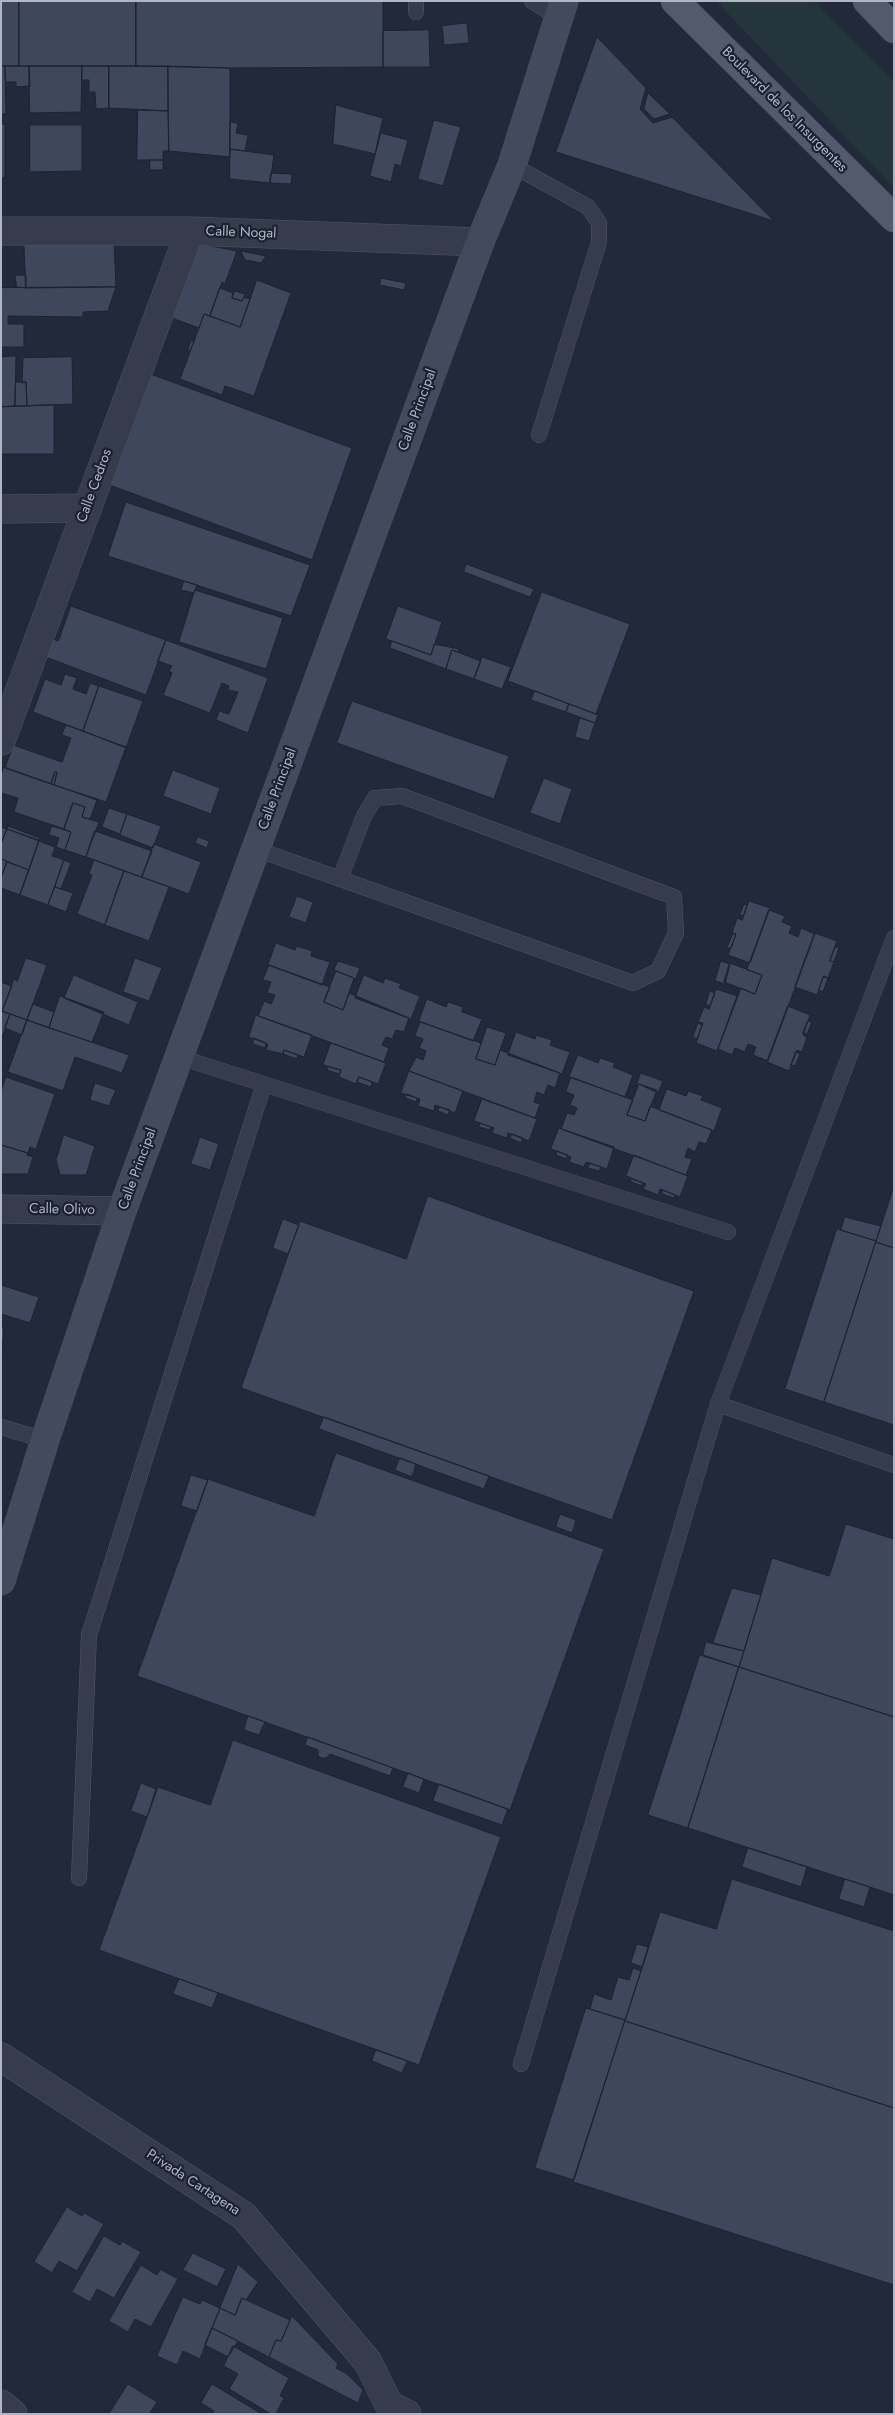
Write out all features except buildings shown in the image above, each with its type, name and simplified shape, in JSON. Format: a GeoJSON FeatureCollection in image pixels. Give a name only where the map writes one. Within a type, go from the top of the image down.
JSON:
{"type":"FeatureCollection","features":[{"type":"Feature","properties":{"kind":"main road","name":"Boulevard de los Insurgentes"},"geometry":{"type":"LineString","coordinates":[[674,1],[894,218]]}},
{"type":"Feature","properties":{"kind":"main road"},"geometry":{"type":"LineString","coordinates":[[867,1],[894,28]]}},
{"type":"Feature","properties":{"kind":"street","name":"Calle Principal"},"geometry":{"type":"LineString","coordinates":[[1,1581],[45,1440],[122,1211],[480,242],[512,165],[560,9]]}},
{"type":"Feature","properties":{"kind":"street","name":"Calle Nogal"},"geometry":{"type":"LineString","coordinates":[[1,230],[190,231],[480,242]]}},
{"type":"Feature","properties":{"kind":"street","name":"Calle Cedros"},"geometry":{"type":"LineString","coordinates":[[1,742],[190,231]]}},
{"type":"Feature","properties":{"kind":"street"},"geometry":{"type":"LineString","coordinates":[[1,509],[87,508]]}},
{"type":"Feature","properties":{"kind":"street","name":"Calle Olivo"},"geometry":{"type":"LineString","coordinates":[[1,1209],[122,1211]]}},
{"type":"Feature","properties":{"kind":"street","name":"Privada Cartagena"},"geometry":{"type":"LineString","coordinates":[[1,2057],[244,2216],[368,2362],[395,2411]]}},
{"type":"Feature","properties":{"kind":"street"},"geometry":{"type":"LineString","coordinates":[[1,2404],[13,2414]]}},
{"type":"Feature","properties":{"kind":"lane"},"geometry":{"type":"LineString","coordinates":[[532,1],[560,9]]}},
{"type":"Feature","properties":{"kind":"lane"},"geometry":{"type":"LineString","coordinates":[[512,165],[588,207],[599,223],[599,242],[539,435]]}},
{"type":"Feature","properties":{"kind":"lane"},"geometry":{"type":"LineString","coordinates":[[256,849],[633,984],[658,971],[676,933],[674,897],[402,796],[375,798],[364,816],[340,879]]}},
{"type":"Feature","properties":{"kind":"lane"},"geometry":{"type":"LineString","coordinates":[[522,2064],[718,1404],[894,938]]}},
{"type":"Feature","properties":{"kind":"lane"},"geometry":{"type":"LineString","coordinates":[[179,1057],[728,1232]]}},
{"type":"Feature","properties":{"kind":"lane"},"geometry":{"type":"LineString","coordinates":[[79,1878],[88,1635],[264,1084]]}},
{"type":"Feature","properties":{"kind":"lane"},"geometry":{"type":"LineString","coordinates":[[718,1404],[894,1465]]}},
{"type":"Feature","properties":{"kind":"lane"},"geometry":{"type":"LineString","coordinates":[[1,1427],[45,1440]]}},
{"type":"Feature","properties":{"kind":"shaded area"},"geometry":{"type":"Polygon","coordinates":[[[716,1],[814,1],[894,81],[894,188],[716,1]]]}}]}
